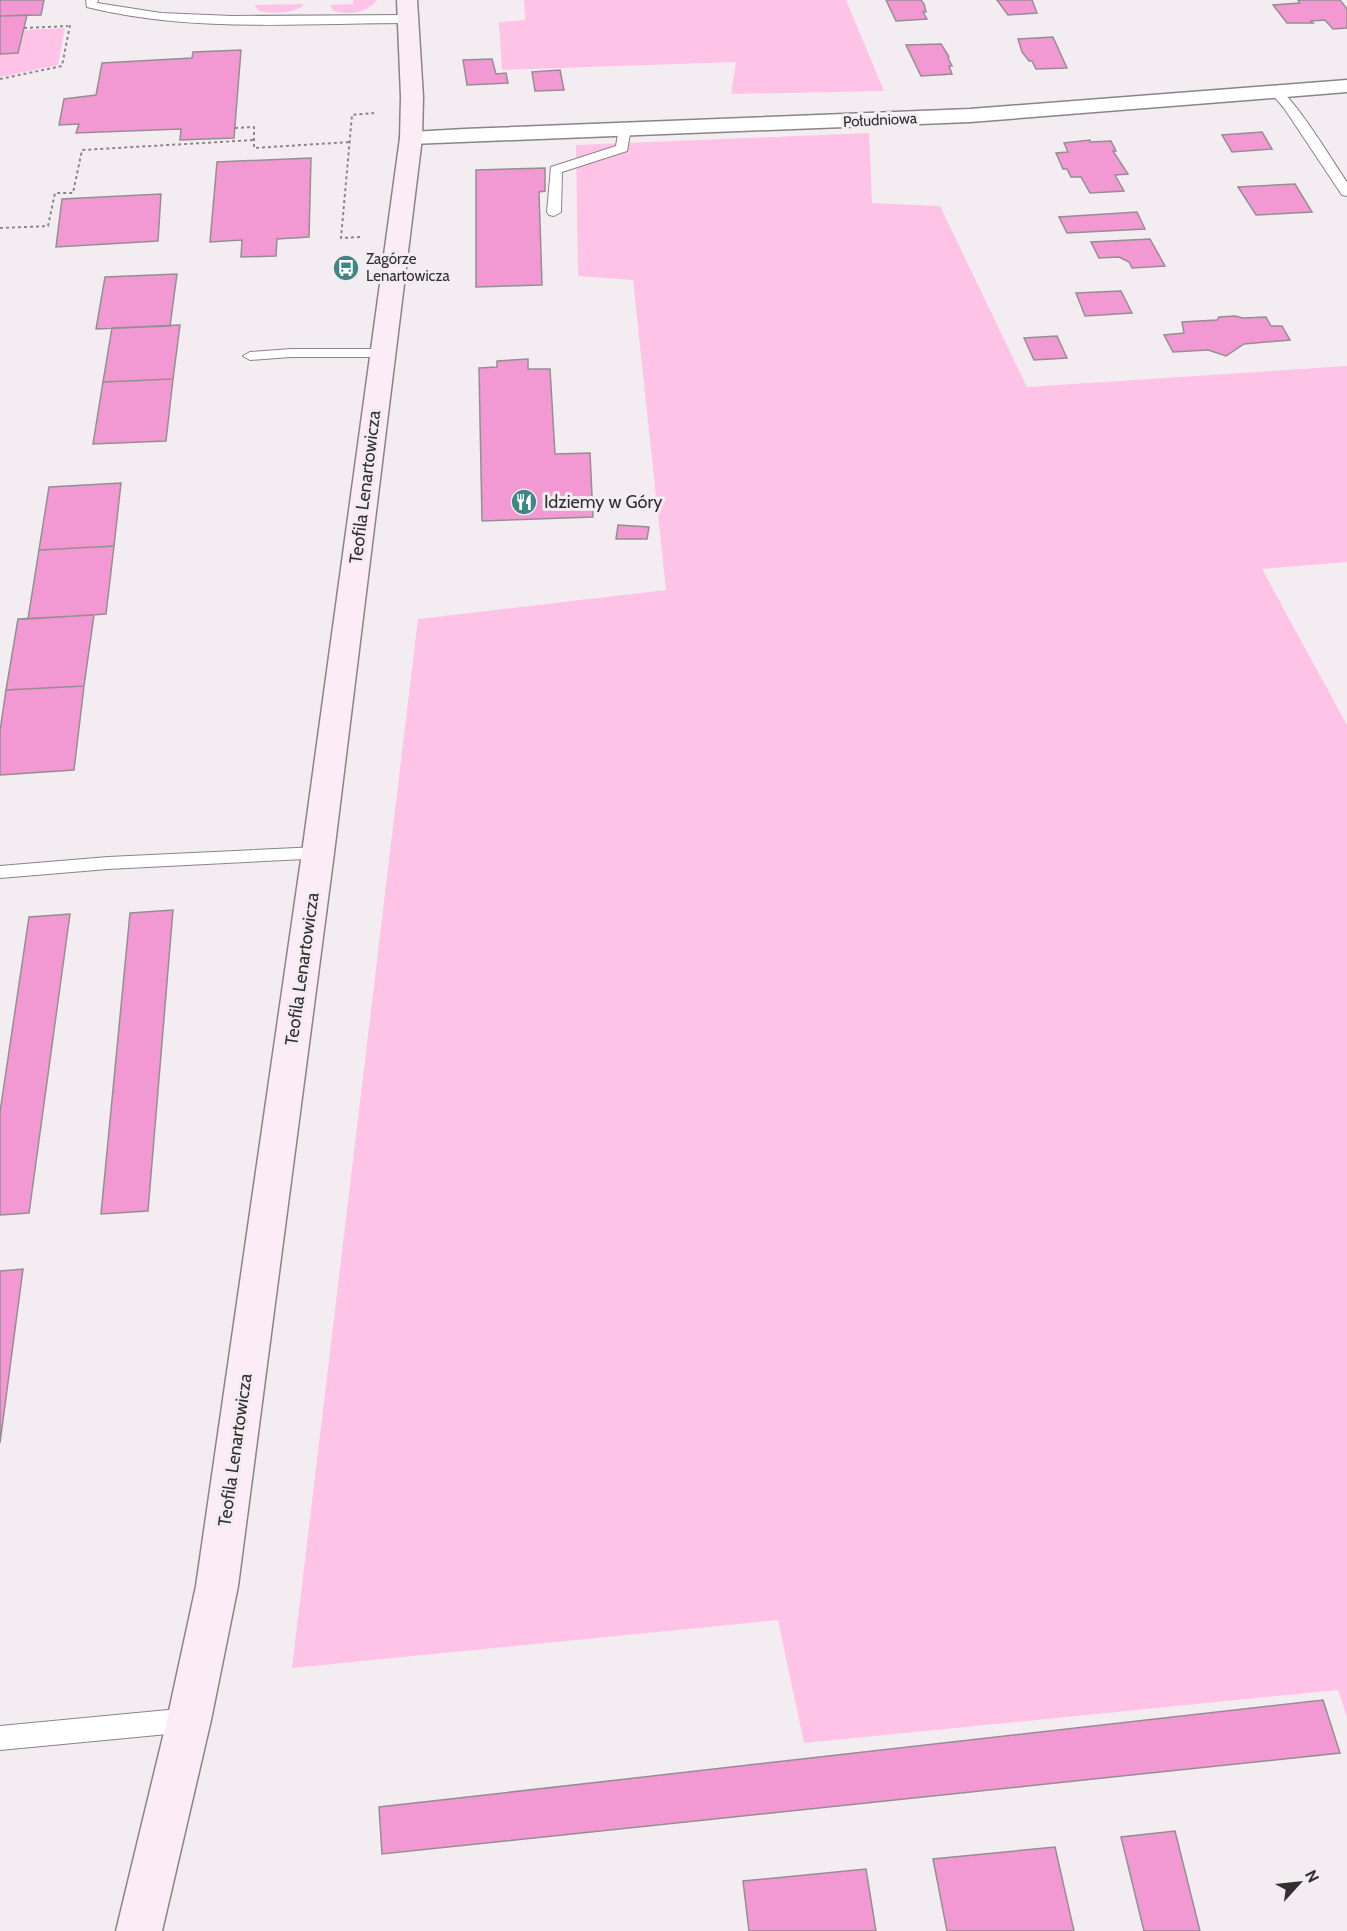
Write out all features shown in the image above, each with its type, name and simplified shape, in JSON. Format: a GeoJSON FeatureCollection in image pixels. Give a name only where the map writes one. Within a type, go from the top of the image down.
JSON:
{"type":"FeatureCollection","features":[{"type":"Feature","properties":{"kind":"street","name":"Teofila Lenartowicza"},"geometry":{"type":"LineString","coordinates":[[139,1931],[189,1720],[217,1586],[318,853],[411,138],[412,97],[408,9]]}},
{"type":"Feature","properties":{"kind":"street","name":"Południowa"},"geometry":{"type":"LineString","coordinates":[[411,138],[625,128],[846,122],[1133,105],[1347,86]]}},
{"type":"Feature","properties":{"kind":"lane"},"geometry":{"type":"LineString","coordinates":[[92,0],[92,5],[161,17],[312,21],[408,9]]}},
{"type":"Feature","properties":{"kind":"lane"},"geometry":{"type":"LineString","coordinates":[[1276,92],[1289,106],[1347,192]]}},
{"type":"Feature","properties":{"kind":"lane"},"geometry":{"type":"LineString","coordinates":[[554,212],[556,170],[622,148],[625,128]]}},
{"type":"Feature","properties":{"kind":"lane"},"geometry":{"type":"LineString","coordinates":[[250,356],[291,353],[382,353]]}},
{"type":"Feature","properties":{"kind":"lane"},"geometry":{"type":"LineString","coordinates":[[0,872],[108,863],[318,853]]}},
{"type":"Feature","properties":{"kind":"lane"},"geometry":{"type":"LineString","coordinates":[[0,1738],[189,1720]]}},
{"type":"Feature","properties":{"kind":"path"},"geometry":{"type":"LineString","coordinates":[[0,79],[62,66],[71,20]]}},
{"type":"Feature","properties":{"kind":"path"},"geometry":{"type":"LineString","coordinates":[[24,28],[70,26]]}},
{"type":"Feature","properties":{"kind":"path"},"geometry":{"type":"LineString","coordinates":[[342,238],[352,115]]}},
{"type":"Feature","properties":{"kind":"path"},"geometry":{"type":"LineString","coordinates":[[235,128],[254,127],[254,147],[350,142]]}},
{"type":"Feature","properties":{"kind":"path"},"geometry":{"type":"LineString","coordinates":[[0,228],[48,226],[55,194],[73,193],[82,150],[254,140]]}},
{"type":"Feature","properties":{"kind":"shaded area"},"geometry":{"type":"Polygon","coordinates":[[[353,0],[377,0],[368,8],[356,12],[344,13],[332,10],[331,5],[353,4],[353,0]]]}},
{"type":"Feature","properties":{"kind":"shaded area"},"geometry":{"type":"Polygon","coordinates":[[[524,0],[846,0],[884,91],[731,94],[736,62],[502,70],[499,22],[525,20],[524,0]]]}},
{"type":"Feature","properties":{"kind":"shaded area"},"geometry":{"type":"Polygon","coordinates":[[[303,4],[292,11],[276,13],[259,11],[254,5],[303,4]]]}},
{"type":"Feature","properties":{"kind":"shaded area"},"geometry":{"type":"Polygon","coordinates":[[[65,28],[58,65],[0,77],[0,54],[18,53],[24,30],[65,28]]]}},
{"type":"Feature","properties":{"kind":"shaded area"},"geometry":{"type":"Polygon","coordinates":[[[869,133],[872,203],[940,206],[1027,387],[1347,366],[1347,562],[1262,569],[1347,725],[1347,1717],[1338,1690],[804,1743],[778,1620],[292,1668],[418,619],[666,590],[633,280],[578,276],[576,145],[869,133]]]}},
{"type":"Feature","properties":{"kind":"building"},"geometry":{"type":"Polygon","coordinates":[[[0,0],[44,0],[41,15],[0,16],[0,0]]]}},
{"type":"Feature","properties":{"kind":"building"},"geometry":{"type":"Polygon","coordinates":[[[886,0],[921,0],[927,19],[896,21],[886,0]]]}},
{"type":"Feature","properties":{"kind":"building"},"geometry":{"type":"Polygon","coordinates":[[[997,0],[1032,0],[1037,13],[1008,15],[997,0]]]}},
{"type":"Feature","properties":{"kind":"building"},"geometry":{"type":"Polygon","coordinates":[[[1298,0],[1340,0],[1347,9],[1347,28],[1333,29],[1325,20],[1311,21],[1313,23],[1287,23],[1273,5],[1300,3],[1298,0]]]}},
{"type":"Feature","properties":{"kind":"building"},"geometry":{"type":"Polygon","coordinates":[[[27,15],[18,53],[0,54],[0,16],[27,15]]]}},
{"type":"Feature","properties":{"kind":"building"},"geometry":{"type":"Polygon","coordinates":[[[1053,37],[1067,68],[1036,69],[1032,61],[1029,61],[1022,52],[1018,39],[1053,37]]]}},
{"type":"Feature","properties":{"kind":"building"},"geometry":{"type":"Polygon","coordinates":[[[941,44],[949,57],[952,74],[921,76],[906,45],[941,44]]]}},
{"type":"Feature","properties":{"kind":"building"},"geometry":{"type":"Polygon","coordinates":[[[241,50],[234,138],[180,140],[181,129],[76,133],[79,124],[59,125],[64,99],[96,95],[102,63],[192,58],[193,52],[241,50]]]}},
{"type":"Feature","properties":{"kind":"building"},"geometry":{"type":"Polygon","coordinates":[[[492,59],[496,74],[506,73],[508,83],[467,85],[463,60],[492,59]]]}},
{"type":"Feature","properties":{"kind":"building"},"geometry":{"type":"Polygon","coordinates":[[[560,70],[564,90],[535,91],[532,72],[560,70]]]}},
{"type":"Feature","properties":{"kind":"building"},"geometry":{"type":"Polygon","coordinates":[[[1262,132],[1272,149],[1232,152],[1222,135],[1262,132]]]}},
{"type":"Feature","properties":{"kind":"building"},"geometry":{"type":"Polygon","coordinates":[[[1090,140],[1090,142],[1111,141],[1116,151],[1113,151],[1128,174],[1115,175],[1124,191],[1090,193],[1081,177],[1071,177],[1067,169],[1063,169],[1056,153],[1068,152],[1064,143],[1090,140]]]}},
{"type":"Feature","properties":{"kind":"building"},"geometry":{"type":"Polygon","coordinates":[[[311,158],[309,237],[277,239],[276,256],[241,257],[242,240],[210,242],[217,162],[311,158]]]}},
{"type":"Feature","properties":{"kind":"building"},"geometry":{"type":"Polygon","coordinates":[[[545,168],[545,191],[539,192],[542,285],[476,287],[476,170],[545,168]]]}},
{"type":"Feature","properties":{"kind":"building"},"geometry":{"type":"Polygon","coordinates":[[[1295,184],[1312,212],[1256,215],[1238,187],[1295,184]]]}},
{"type":"Feature","properties":{"kind":"building"},"geometry":{"type":"Polygon","coordinates":[[[161,194],[158,241],[56,247],[62,199],[161,194]]]}},
{"type":"Feature","properties":{"kind":"building"},"geometry":{"type":"Polygon","coordinates":[[[1137,212],[1145,229],[1067,233],[1059,217],[1137,212]]]}},
{"type":"Feature","properties":{"kind":"building"},"geometry":{"type":"Polygon","coordinates":[[[1150,239],[1165,266],[1132,268],[1129,262],[1119,257],[1099,258],[1091,242],[1150,239]]]}},
{"type":"Feature","properties":{"kind":"building"},"geometry":{"type":"Polygon","coordinates":[[[177,274],[170,326],[96,329],[105,277],[177,274]]]}},
{"type":"Feature","properties":{"kind":"building"},"geometry":{"type":"Polygon","coordinates":[[[1121,291],[1132,313],[1085,316],[1076,293],[1121,291]]]}},
{"type":"Feature","properties":{"kind":"building"},"geometry":{"type":"Polygon","coordinates":[[[1219,317],[1266,317],[1271,326],[1282,326],[1290,340],[1244,344],[1226,356],[1208,350],[1173,352],[1164,335],[1184,333],[1182,322],[1217,320],[1219,317]]]}},
{"type":"Feature","properties":{"kind":"building"},"geometry":{"type":"Polygon","coordinates":[[[180,325],[173,379],[103,382],[112,328],[180,325]]]}},
{"type":"Feature","properties":{"kind":"building"},"geometry":{"type":"Polygon","coordinates":[[[1057,336],[1067,358],[1034,360],[1024,338],[1057,336]]]}},
{"type":"Feature","properties":{"kind":"building"},"geometry":{"type":"Polygon","coordinates":[[[528,359],[528,369],[550,369],[555,454],[590,453],[593,517],[482,521],[479,368],[497,367],[497,361],[528,359]]]}},
{"type":"Feature","properties":{"kind":"building"},"geometry":{"type":"Polygon","coordinates":[[[173,379],[166,441],[93,444],[103,382],[173,379]]]}},
{"type":"Feature","properties":{"kind":"building"},"geometry":{"type":"Polygon","coordinates":[[[121,483],[114,546],[39,550],[49,487],[121,483]]]}},
{"type":"Feature","properties":{"kind":"building"},"geometry":{"type":"Polygon","coordinates":[[[618,525],[649,527],[647,539],[616,539],[618,525]]]}},
{"type":"Feature","properties":{"kind":"building"},"geometry":{"type":"Polygon","coordinates":[[[114,546],[106,614],[28,619],[39,550],[114,546]]]}},
{"type":"Feature","properties":{"kind":"building"},"geometry":{"type":"Polygon","coordinates":[[[94,615],[84,686],[6,690],[18,619],[94,615]]]}},
{"type":"Feature","properties":{"kind":"building"},"geometry":{"type":"Polygon","coordinates":[[[84,686],[74,770],[0,775],[0,731],[6,690],[84,686]]]}},
{"type":"Feature","properties":{"kind":"building"},"geometry":{"type":"Polygon","coordinates":[[[173,910],[148,1211],[101,1214],[130,913],[173,910]]]}},
{"type":"Feature","properties":{"kind":"building"},"geometry":{"type":"Polygon","coordinates":[[[70,914],[29,1213],[0,1215],[0,1112],[29,917],[70,914]]]}},
{"type":"Feature","properties":{"kind":"building"},"geometry":{"type":"Polygon","coordinates":[[[23,1269],[0,1443],[0,1271],[23,1269]]]}},
{"type":"Feature","properties":{"kind":"building"},"geometry":{"type":"Polygon","coordinates":[[[1323,1700],[1340,1753],[382,1854],[379,1807],[1323,1700]]]}},
{"type":"Feature","properties":{"kind":"building"},"geometry":{"type":"Polygon","coordinates":[[[1175,1831],[1200,1931],[1144,1931],[1121,1837],[1175,1831]]]}},
{"type":"Feature","properties":{"kind":"building"},"geometry":{"type":"Polygon","coordinates":[[[1055,1847],[1074,1931],[947,1931],[933,1859],[1055,1847]]]}},
{"type":"Feature","properties":{"kind":"building"},"geometry":{"type":"Polygon","coordinates":[[[866,1869],[876,1931],[749,1931],[743,1881],[866,1869]]]}},
{"type":"Feature","properties":{"kind":"place","name":"Zagórze Lenartowicza"},"geometry":{"type":"Point","coordinates":[346,268]}},
{"type":"Feature","properties":{"kind":"place","name":"Idziemy w Góry"},"geometry":{"type":"Point","coordinates":[524,502]}}]}
